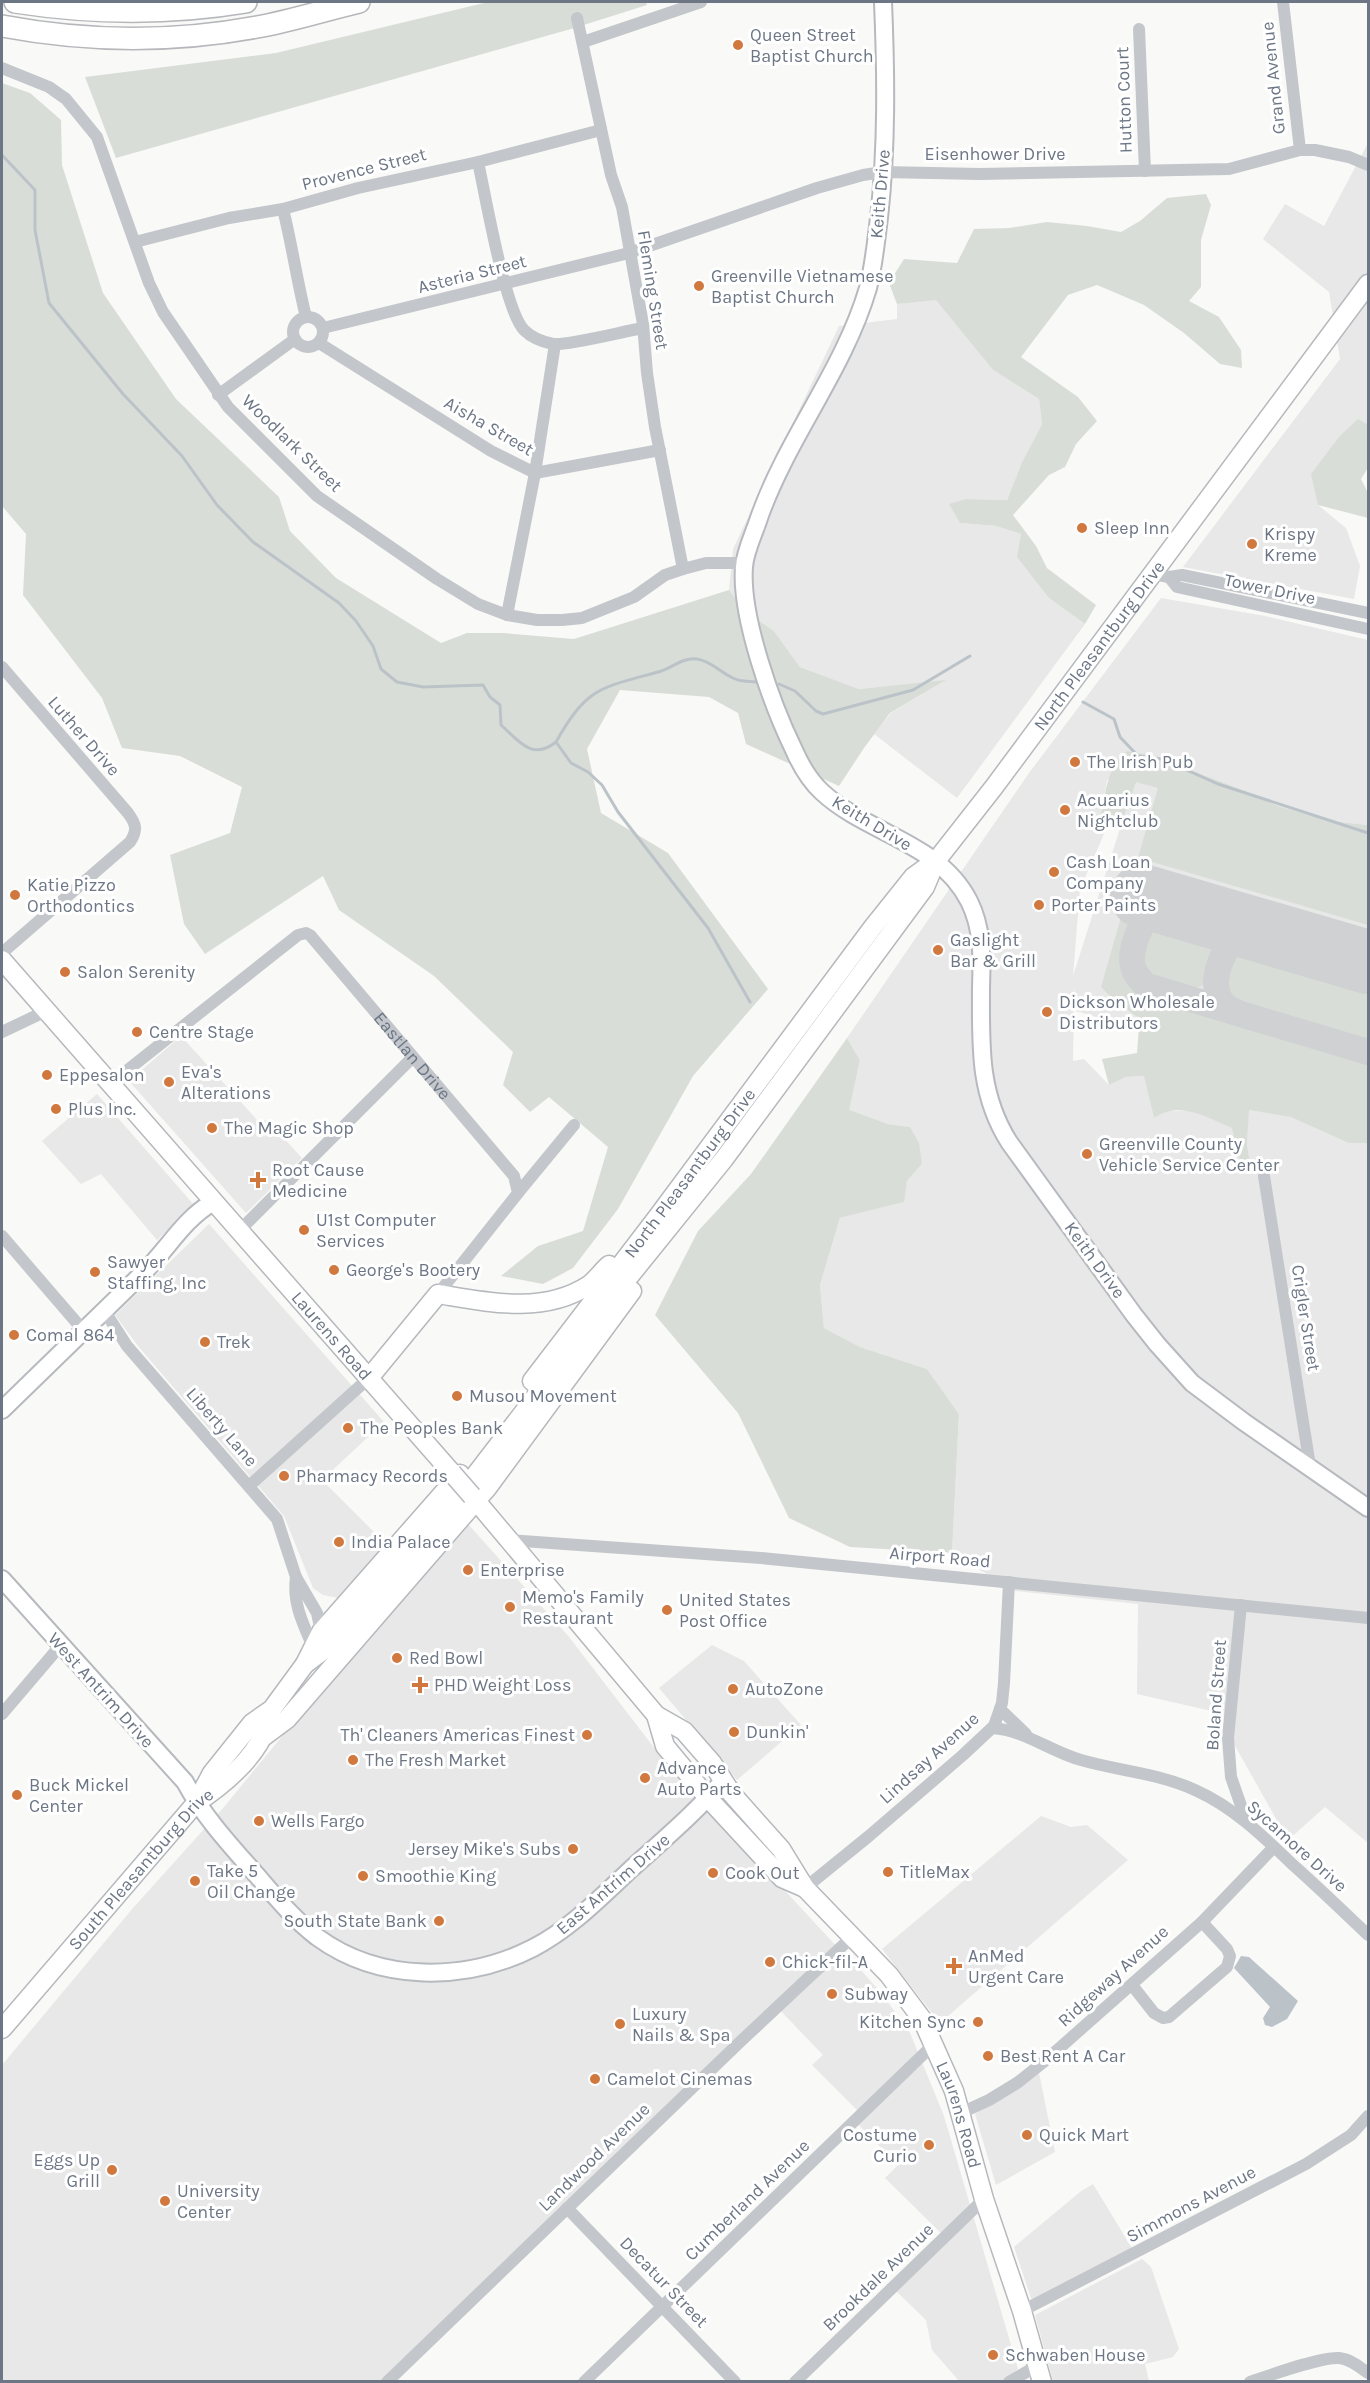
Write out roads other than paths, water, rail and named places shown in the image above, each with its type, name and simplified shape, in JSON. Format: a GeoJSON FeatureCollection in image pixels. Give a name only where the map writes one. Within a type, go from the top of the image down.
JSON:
{"type":"FeatureCollection","features":[{"type":"Feature","properties":{"kind":"highway"},"geometry":{"type":"LineString","coordinates":[[15,2],[74,10],[145,13],[246,2]]}},
{"type":"Feature","properties":{"kind":"highway"},"geometry":{"type":"LineString","coordinates":[[2,26],[75,37],[175,38],[256,27],[359,2]]}},
{"type":"Feature","properties":{"kind":"main road","name":"North Pleasantburg Drive"},"geometry":{"type":"LineString","coordinates":[[463,1497],[664,1247],[724,1159],[748,1110],[913,877],[936,861],[1160,575],[1368,284]]}},
{"type":"Feature","properties":{"kind":"main road","name":"Laurens Road"},"geometry":{"type":"LineString","coordinates":[[2,960],[452,1473],[463,1497],[508,1540],[657,1715],[684,1731],[712,1763],[723,1781],[781,1849],[805,1888],[889,1975],[917,2012],[948,2076],[961,2113],[984,2199],[1022,2311],[1039,2374]]}},
{"type":"Feature","properties":{"kind":"main road","name":"North Pleasantburg Drive"},"geometry":{"type":"LineString","coordinates":[[463,1497],[659,1215],[707,1150],[748,1110]]}},
{"type":"Feature","properties":{"kind":"main road"},"geometry":{"type":"LineString","coordinates":[[369,1378],[438,1294],[519,1304],[562,1297],[589,1284],[659,1215]]}},
{"type":"Feature","properties":{"kind":"main road"},"geometry":{"type":"LineString","coordinates":[[196,1803],[212,1773],[252,1723],[272,1709],[323,1641],[463,1497]]}},
{"type":"Feature","properties":{"kind":"main road"},"geometry":{"type":"LineString","coordinates":[[263,1737],[287,1719],[463,1497]]}},
{"type":"Feature","properties":{"kind":"main road","name":"South Pleasantburg Drive"},"geometry":{"type":"LineString","coordinates":[[2,2029],[196,1803],[222,1786],[263,1737],[272,1709]]}},
{"type":"Feature","properties":{"kind":"main road","name":"Laurens Road"},"geometry":{"type":"LineString","coordinates":[[657,1715],[665,1746],[708,1798],[782,1878],[805,1888]]}},
{"type":"Feature","properties":{"kind":"street"},"geometry":{"type":"LineString","coordinates":[[583,42],[702,2]]}},
{"type":"Feature","properties":{"kind":"street","name":"Keith Drive"},"geometry":{"type":"LineString","coordinates":[[883,2],[886,102],[884,172],[873,264],[858,319],[772,486],[744,563],[747,617],[773,697],[801,765],[823,794],[936,861],[955,877],[969,901],[980,931],[982,1058],[989,1101],[997,1122],[1134,1315],[1178,1369],[1211,1398],[1368,1508]]}},
{"type":"Feature","properties":{"kind":"street","name":"Grand Avenue"},"geometry":{"type":"LineString","coordinates":[[1283,2],[1300,150]]}},
{"type":"Feature","properties":{"kind":"street","name":"Fleming Street"},"geometry":{"type":"LineString","coordinates":[[577,18],[611,175],[622,207],[643,328],[647,373],[683,569]]}},
{"type":"Feature","properties":{"kind":"street","name":"Hutton Court"},"geometry":{"type":"LineString","coordinates":[[1140,29],[1145,171]]}},
{"type":"Feature","properties":{"kind":"street","name":"Woodlark Street"},"geometry":{"type":"LineString","coordinates":[[2,68],[49,87],[66,99],[97,137],[149,283],[163,312],[218,394],[243,424],[317,496],[436,579],[478,604],[507,615],[537,620],[582,618],[634,597],[664,575],[706,563],[744,563]]}},
{"type":"Feature","properties":{"kind":"street","name":"Provence Street"},"geometry":{"type":"LineString","coordinates":[[135,242],[229,218],[283,208],[478,162],[601,130]]}},
{"type":"Feature","properties":{"kind":"street","name":"Eisenhower Drive"},"geometry":{"type":"LineString","coordinates":[[629,254],[817,188],[863,175],[884,172],[980,174],[1229,169],[1300,150],[1326,152],[1368,165]]}},
{"type":"Feature","properties":{"kind":"street"},"geometry":{"type":"LineString","coordinates":[[478,162],[505,284],[516,316],[524,330],[540,340],[555,344],[643,328]]}},
{"type":"Feature","properties":{"kind":"street"},"geometry":{"type":"LineString","coordinates":[[283,208],[306,317]]}},
{"type":"Feature","properties":{"kind":"street","name":"Asteria Street"},"geometry":{"type":"LineString","coordinates":[[323,328],[629,254]]}},
{"type":"Feature","properties":{"kind":"street"},"geometry":{"type":"LineString","coordinates":[[306,317],[315,319],[323,328],[323,336],[319,343],[304,346],[296,339],[294,328],[306,317]]}},
{"type":"Feature","properties":{"kind":"street"},"geometry":{"type":"LineString","coordinates":[[218,394],[296,339]]}},
{"type":"Feature","properties":{"kind":"street","name":"Aisha Street"},"geometry":{"type":"LineString","coordinates":[[319,343],[491,451],[535,473],[660,450]]}},
{"type":"Feature","properties":{"kind":"street"},"geometry":{"type":"LineString","coordinates":[[507,615],[535,473],[555,344]]}},
{"type":"Feature","properties":{"kind":"street","name":"Tower Drive"},"geometry":{"type":"LineString","coordinates":[[1160,575],[1182,575],[1368,613]]}},
{"type":"Feature","properties":{"kind":"street","name":"Tower Drive"},"geometry":{"type":"LineString","coordinates":[[1160,575],[1178,588],[1368,628]]}},
{"type":"Feature","properties":{"kind":"street","name":"Luther Drive"},"geometry":{"type":"LineString","coordinates":[[2,667],[6,681],[135,822],[135,831],[130,842],[2,953]]}},
{"type":"Feature","properties":{"kind":"street","name":"Eastlan Drive"},"geometry":{"type":"LineString","coordinates":[[110,1084],[303,933],[310,935],[511,1171],[518,1193]]}},
{"type":"Feature","properties":{"kind":"street"},"geometry":{"type":"LineString","coordinates":[[2,1032],[46,1011]]}},
{"type":"Feature","properties":{"kind":"street"},"geometry":{"type":"LineString","coordinates":[[240,1230],[413,1057]]}},
{"type":"Feature","properties":{"kind":"street"},"geometry":{"type":"LineString","coordinates":[[438,1294],[574,1125]]}},
{"type":"Feature","properties":{"kind":"street","name":"Crigler Street"},"geometry":{"type":"LineString","coordinates":[[1264,1176],[1310,1466]]}},
{"type":"Feature","properties":{"kind":"street"},"geometry":{"type":"LineString","coordinates":[[2,1410],[148,1268],[173,1236],[199,1210],[213,1202]]}},
{"type":"Feature","properties":{"kind":"street"},"geometry":{"type":"LineString","coordinates":[[2,1236],[83,1330]]}},
{"type":"Feature","properties":{"kind":"street","name":"Liberty Lane"},"geometry":{"type":"LineString","coordinates":[[104,1310],[127,1346],[277,1519],[296,1577],[317,1613],[323,1641]]}},
{"type":"Feature","properties":{"kind":"street"},"geometry":{"type":"LineString","coordinates":[[249,1486],[369,1378]]}},
{"type":"Feature","properties":{"kind":"street","name":"Airport Road"},"geometry":{"type":"LineString","coordinates":[[508,1540],[761,1558],[1368,1618]]}},
{"type":"Feature","properties":{"kind":"street","name":"Liberty Lane"},"geometry":{"type":"LineString","coordinates":[[296,1577],[294,1593],[305,1629],[323,1641]]}},
{"type":"Feature","properties":{"kind":"street","name":"West Antrim Drive"},"geometry":{"type":"LineString","coordinates":[[2,1579],[185,1782],[196,1803]]}},
{"type":"Feature","properties":{"kind":"street","name":"Lindsay Avenue"},"geometry":{"type":"LineString","coordinates":[[805,1888],[869,1836],[992,1728],[998,1718],[1004,1681],[1008,1582]]}},
{"type":"Feature","properties":{"kind":"street","name":"Boland Street"},"geometry":{"type":"LineString","coordinates":[[1241,1605],[1228,1738],[1232,1777],[1246,1820]]}},
{"type":"Feature","properties":{"kind":"street"},"geometry":{"type":"LineString","coordinates":[[2,1714],[60,1646]]}},
{"type":"Feature","properties":{"kind":"street","name":"Sycamore Drive"},"geometry":{"type":"LineString","coordinates":[[1000,1709],[1026,1735]]}},
{"type":"Feature","properties":{"kind":"street","name":"Sycamore Drive"},"geometry":{"type":"LineString","coordinates":[[992,1728],[1007,1729],[1026,1735],[1083,1761],[1139,1772],[1197,1791],[1246,1820],[1368,1935]]}},
{"type":"Feature","properties":{"kind":"street","name":"East Antrim Drive"},"geometry":{"type":"LineString","coordinates":[[196,1803],[208,1820],[285,1908],[318,1938],[371,1963],[421,1973],[457,1972],[498,1964],[534,1948],[576,1919],[708,1798],[723,1781]]}},
{"type":"Feature","properties":{"kind":"street","name":"Ridgeway Avenue"},"geometry":{"type":"LineString","coordinates":[[961,2113],[1017,2083],[1202,1922],[1274,1847]]}},
{"type":"Feature","properties":{"kind":"street"},"geometry":{"type":"LineString","coordinates":[[1132,1985],[1154,2013],[1163,2019],[1169,2017],[1227,1967],[1230,1956],[1227,1949],[1202,1922]]}},
{"type":"Feature","properties":{"kind":"street","name":"Landwood Avenue"},"geometry":{"type":"LineString","coordinates":[[387,2382],[853,1936]]}},
{"type":"Feature","properties":{"kind":"street","name":"Cumberland Avenue"},"geometry":{"type":"LineString","coordinates":[[584,2382],[934,2044]]}},
{"type":"Feature","properties":{"kind":"street","name":"Simmons Avenue"},"geometry":{"type":"LineString","coordinates":[[1022,2311],[1306,2164],[1352,2135],[1368,2116]]}},
{"type":"Feature","properties":{"kind":"street","name":"Brookdale Avenue"},"geometry":{"type":"LineString","coordinates":[[795,2382],[984,2199]]}},
{"type":"Feature","properties":{"kind":"street","name":"Decatur Street"},"geometry":{"type":"LineString","coordinates":[[567,2208],[735,2382]]}},
{"type":"Feature","properties":{"kind":"street"},"geometry":{"type":"LineString","coordinates":[[1250,2382],[1338,2358],[1352,2362],[1368,2373]]}},
{"type":"Feature","properties":{"kind":"street"},"geometry":{"type":"LineString","coordinates":[[1009,2382],[1039,2374]]}},
{"type":"Feature","properties":{"kind":"waterway"},"geometry":{"type":"LineString","coordinates":[[2,155],[35,190],[35,230],[49,303],[123,394],[182,456],[217,505],[253,542],[339,603],[356,621],[373,646],[381,669],[397,682],[423,687],[483,685],[490,697],[500,705],[501,725],[520,743],[540,750],[556,742],[571,763],[588,772],[602,785],[618,812],[708,928],[750,1002]]}},
{"type":"Feature","properties":{"kind":"waterway"},"geometry":{"type":"LineString","coordinates":[[779,684],[795,691],[816,711],[823,714],[913,690],[970,656]]}},
{"type":"Feature","properties":{"kind":"waterway"},"geometry":{"type":"LineString","coordinates":[[556,742],[577,710],[597,692],[663,670],[681,661],[702,660],[728,676],[741,681],[756,682]]}},
{"type":"Feature","properties":{"kind":"waterway"},"geometry":{"type":"LineString","coordinates":[[1083,702],[1114,719],[1120,737],[1138,756],[1162,759],[1218,784],[1368,833]]}},
{"type":"Feature","properties":{"kind":"place","name":"Queen Street Baptist Church"},"geometry":{"type":"Point","coordinates":[738,45]}},
{"type":"Feature","properties":{"kind":"place","name":"Greenville Vietnamese Baptist Church"},"geometry":{"type":"Point","coordinates":[699,286]}},
{"type":"Feature","properties":{"kind":"place","name":"Sleep Inn"},"geometry":{"type":"Point","coordinates":[1082,528]}},
{"type":"Feature","properties":{"kind":"place","name":"Krispy Kreme"},"geometry":{"type":"Point","coordinates":[1252,544]}},
{"type":"Feature","properties":{"kind":"place","name":"The Irish Pub"},"geometry":{"type":"Point","coordinates":[1075,762]}},
{"type":"Feature","properties":{"kind":"place","name":"Acuarius Nightclub"},"geometry":{"type":"Point","coordinates":[1065,810]}},
{"type":"Feature","properties":{"kind":"place","name":"Cash Loan Company"},"geometry":{"type":"Point","coordinates":[1054,872]}},
{"type":"Feature","properties":{"kind":"place","name":"Katie Pizzo Orthodontics"},"geometry":{"type":"Point","coordinates":[15,895]}},
{"type":"Feature","properties":{"kind":"place","name":"Porter Paints"},"geometry":{"type":"Point","coordinates":[1039,905]}},
{"type":"Feature","properties":{"kind":"place","name":"Gaslight Bar & Grill"},"geometry":{"type":"Point","coordinates":[938,950]}},
{"type":"Feature","properties":{"kind":"place","name":"Salon Serenity"},"geometry":{"type":"Point","coordinates":[65,972]}},
{"type":"Feature","properties":{"kind":"place","name":"Dickson Wholesale Distributors"},"geometry":{"type":"Point","coordinates":[1047,1012]}},
{"type":"Feature","properties":{"kind":"place","name":"Centre Stage"},"geometry":{"type":"Point","coordinates":[137,1032]}},
{"type":"Feature","properties":{"kind":"place","name":"Eppesalon"},"geometry":{"type":"Point","coordinates":[47,1075]}},
{"type":"Feature","properties":{"kind":"place","name":"Eva's Alterations"},"geometry":{"type":"Point","coordinates":[169,1082]}},
{"type":"Feature","properties":{"kind":"place","name":"Plus Inc."},"geometry":{"type":"Point","coordinates":[56,1109]}},
{"type":"Feature","properties":{"kind":"place","name":"The Magic Shop"},"geometry":{"type":"Point","coordinates":[212,1128]}},
{"type":"Feature","properties":{"kind":"place","name":"Greenville County Vehicle Service Center"},"geometry":{"type":"Point","coordinates":[1087,1154]}},
{"type":"Feature","properties":{"kind":"place","name":"Root Cause Medicine"},"geometry":{"type":"Point","coordinates":[258,1180]}},
{"type":"Feature","properties":{"kind":"place","name":"U1st Computer Services"},"geometry":{"type":"Point","coordinates":[304,1230]}},
{"type":"Feature","properties":{"kind":"place","name":"George's Bootery"},"geometry":{"type":"Point","coordinates":[334,1270]}},
{"type":"Feature","properties":{"kind":"place","name":"Sawyer Staffing, Inc"},"geometry":{"type":"Point","coordinates":[95,1272]}},
{"type":"Feature","properties":{"kind":"place","name":"Comal 864"},"geometry":{"type":"Point","coordinates":[14,1335]}},
{"type":"Feature","properties":{"kind":"place","name":"Trek"},"geometry":{"type":"Point","coordinates":[205,1342]}},
{"type":"Feature","properties":{"kind":"place","name":"Musou Movement"},"geometry":{"type":"Point","coordinates":[457,1396]}},
{"type":"Feature","properties":{"kind":"place","name":"The Peoples Bank"},"geometry":{"type":"Point","coordinates":[348,1428]}},
{"type":"Feature","properties":{"kind":"place","name":"Pharmacy Records"},"geometry":{"type":"Point","coordinates":[284,1476]}},
{"type":"Feature","properties":{"kind":"place","name":"India Palace"},"geometry":{"type":"Point","coordinates":[339,1542]}},
{"type":"Feature","properties":{"kind":"place","name":"Enterprise"},"geometry":{"type":"Point","coordinates":[468,1570]}},
{"type":"Feature","properties":{"kind":"place","name":"Memo's Family Restaurant"},"geometry":{"type":"Point","coordinates":[510,1607]}},
{"type":"Feature","properties":{"kind":"place","name":"United States Post Office"},"geometry":{"type":"Point","coordinates":[667,1610]}},
{"type":"Feature","properties":{"kind":"place","name":"Red Bowl"},"geometry":{"type":"Point","coordinates":[397,1658]}},
{"type":"Feature","properties":{"kind":"place","name":"PHD Weight Loss"},"geometry":{"type":"Point","coordinates":[420,1685]}},
{"type":"Feature","properties":{"kind":"place","name":"AutoZone"},"geometry":{"type":"Point","coordinates":[733,1689]}},
{"type":"Feature","properties":{"kind":"place","name":"Dunkin'"},"geometry":{"type":"Point","coordinates":[734,1732]}},
{"type":"Feature","properties":{"kind":"place","name":"Th' Cleaners Americas Finest"},"geometry":{"type":"Point","coordinates":[587,1735]}},
{"type":"Feature","properties":{"kind":"place","name":"The Fresh Market"},"geometry":{"type":"Point","coordinates":[353,1760]}},
{"type":"Feature","properties":{"kind":"place","name":"Advance Auto Parts"},"geometry":{"type":"Point","coordinates":[645,1778]}},
{"type":"Feature","properties":{"kind":"place","name":"Buck Mickel Center"},"geometry":{"type":"Point","coordinates":[17,1795]}},
{"type":"Feature","properties":{"kind":"place","name":"Wells Fargo"},"geometry":{"type":"Point","coordinates":[259,1821]}},
{"type":"Feature","properties":{"kind":"place","name":"Jersey Mike's Subs"},"geometry":{"type":"Point","coordinates":[573,1849]}},
{"type":"Feature","properties":{"kind":"place","name":"TitleMax"},"geometry":{"type":"Point","coordinates":[888,1872]}},
{"type":"Feature","properties":{"kind":"place","name":"Cook Out"},"geometry":{"type":"Point","coordinates":[713,1873]}},
{"type":"Feature","properties":{"kind":"place","name":"Smoothie King"},"geometry":{"type":"Point","coordinates":[363,1876]}},
{"type":"Feature","properties":{"kind":"place","name":"Take 5 Oil Change"},"geometry":{"type":"Point","coordinates":[195,1881]}},
{"type":"Feature","properties":{"kind":"place","name":"South State Bank"},"geometry":{"type":"Point","coordinates":[439,1921]}},
{"type":"Feature","properties":{"kind":"place","name":"Chick-fil-A"},"geometry":{"type":"Point","coordinates":[770,1962]}},
{"type":"Feature","properties":{"kind":"place","name":"AnMed Urgent Care"},"geometry":{"type":"Point","coordinates":[954,1966]}},
{"type":"Feature","properties":{"kind":"place","name":"Subway"},"geometry":{"type":"Point","coordinates":[832,1994]}},
{"type":"Feature","properties":{"kind":"place","name":"Kitchen Sync"},"geometry":{"type":"Point","coordinates":[978,2022]}},
{"type":"Feature","properties":{"kind":"place","name":"Luxury Nails & Spa"},"geometry":{"type":"Point","coordinates":[620,2024]}},
{"type":"Feature","properties":{"kind":"place","name":"Best Rent A Car"},"geometry":{"type":"Point","coordinates":[988,2056]}},
{"type":"Feature","properties":{"kind":"place","name":"Camelot Cinemas"},"geometry":{"type":"Point","coordinates":[595,2079]}},
{"type":"Feature","properties":{"kind":"place","name":"Quick Mart"},"geometry":{"type":"Point","coordinates":[1027,2135]}},
{"type":"Feature","properties":{"kind":"place","name":"Costume Curio"},"geometry":{"type":"Point","coordinates":[929,2145]}},
{"type":"Feature","properties":{"kind":"place","name":"Eggs Up Grill"},"geometry":{"type":"Point","coordinates":[112,2170]}},
{"type":"Feature","properties":{"kind":"place","name":"University Center"},"geometry":{"type":"Point","coordinates":[165,2201]}},
{"type":"Feature","properties":{"kind":"place","name":"Schwaben House"},"geometry":{"type":"Point","coordinates":[993,2355]}}]}
